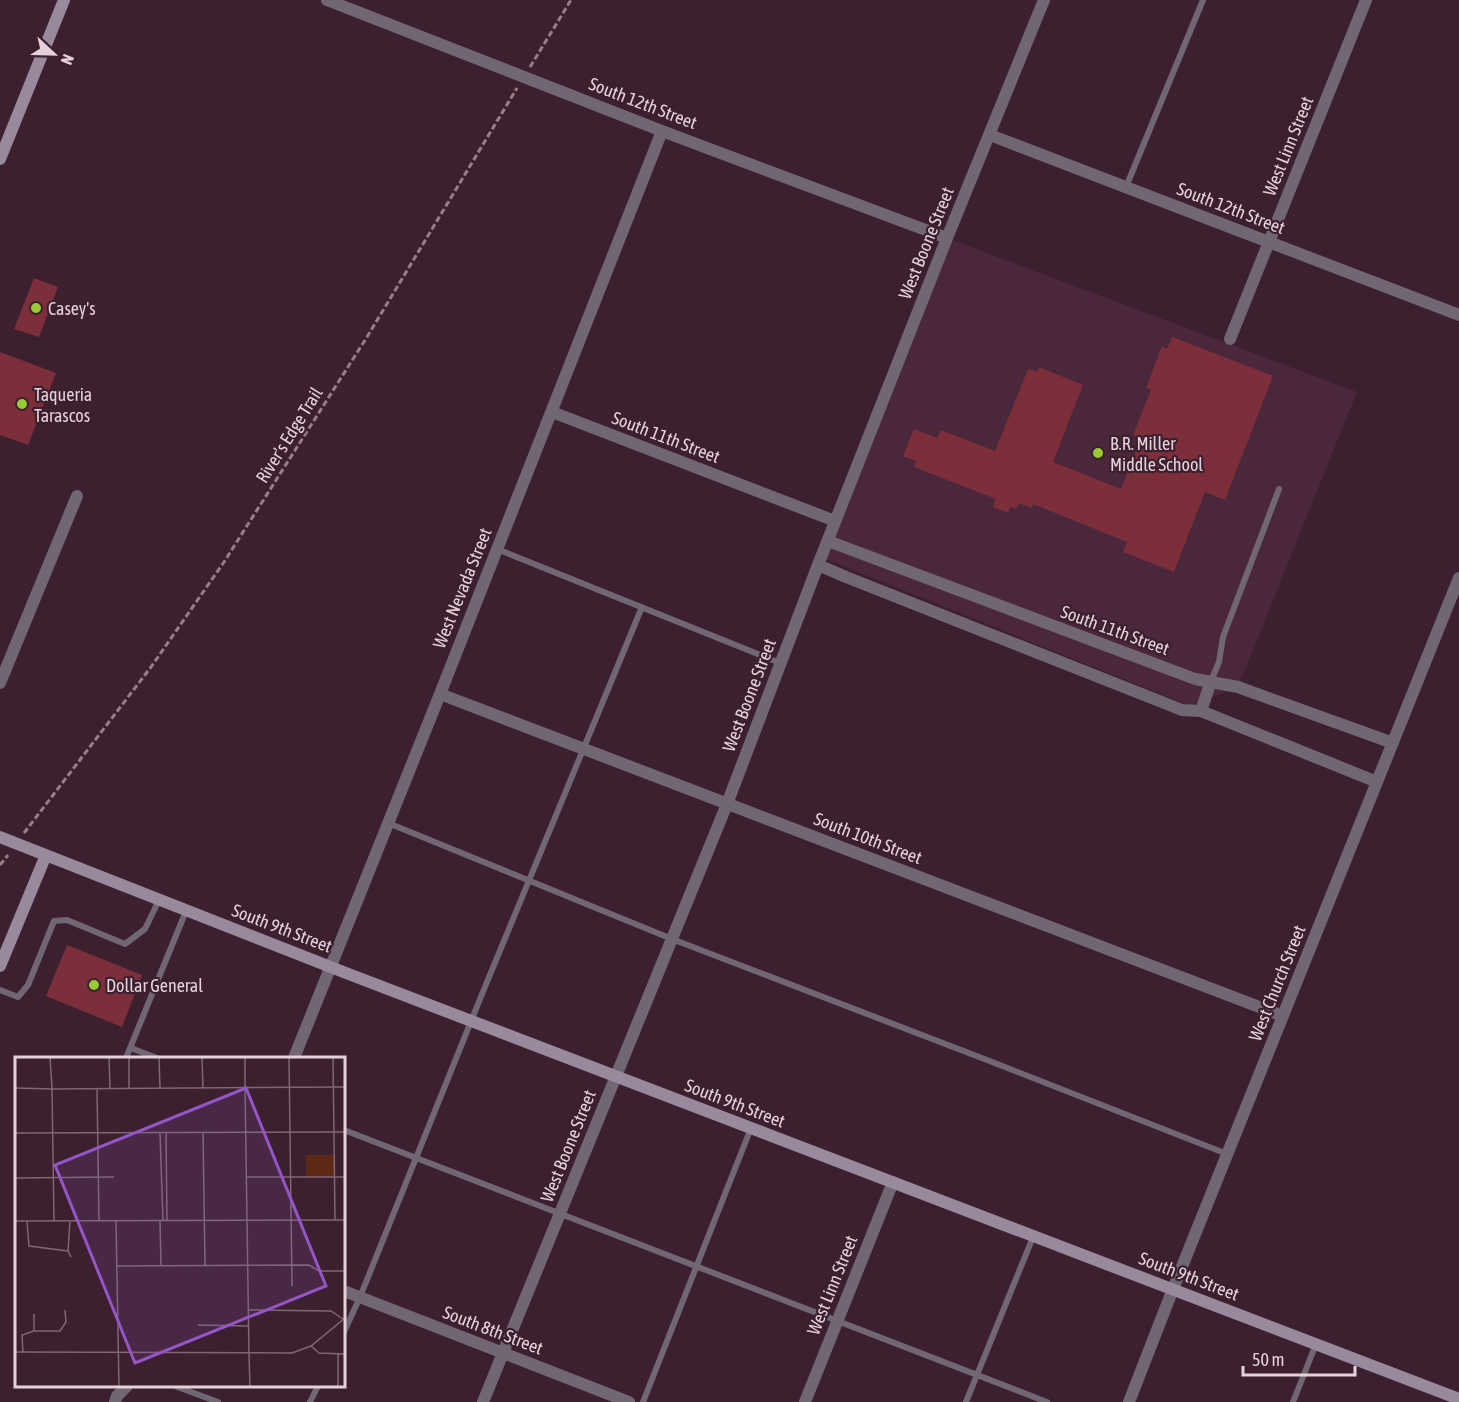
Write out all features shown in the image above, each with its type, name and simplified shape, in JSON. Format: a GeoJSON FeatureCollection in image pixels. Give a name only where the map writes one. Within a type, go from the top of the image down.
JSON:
{"type":"FeatureCollection","features":[{"type":"Feature","properties":{"kind":"main road"},"geometry":{"type":"LineString","coordinates":[[0,159],[64,0]]}},
{"type":"Feature","properties":{"kind":"main road","name":"South 9th Street"},"geometry":{"type":"LineString","coordinates":[[0,837],[616,1077],[1459,1399]]}},
{"type":"Feature","properties":{"kind":"main road"},"geometry":{"type":"LineString","coordinates":[[0,966],[46,855]]}},
{"type":"Feature","properties":{"kind":"street","name":"South 12th Street"},"geometry":{"type":"LineString","coordinates":[[327,0],[946,238]]}},
{"type":"Feature","properties":{"kind":"street","name":"West Boone Street"},"geometry":{"type":"LineString","coordinates":[[483,1402],[727,804],[946,238],[1044,0]]}},
{"type":"Feature","properties":{"kind":"street","name":"West Linn Street"},"geometry":{"type":"LineString","coordinates":[[1230,339],[1366,0]]}},
{"type":"Feature","properties":{"kind":"street","name":"West Nevada Street"},"geometry":{"type":"LineString","coordinates":[[295,1057],[662,130]]}},
{"type":"Feature","properties":{"kind":"street","name":"South 12th Street"},"geometry":{"type":"LineString","coordinates":[[990,135],[1459,315]]}},
{"type":"Feature","properties":{"kind":"street","name":"South 11th Street"},"geometry":{"type":"LineString","coordinates":[[552,412],[835,521]]}},
{"type":"Feature","properties":{"kind":"street"},"geometry":{"type":"LineString","coordinates":[[0,683],[77,496]]}},
{"type":"Feature","properties":{"kind":"street","name":"South 11th Street"},"geometry":{"type":"LineString","coordinates":[[828,541],[1195,679],[1238,687],[1392,743]]}},
{"type":"Feature","properties":{"kind":"street"},"geometry":{"type":"LineString","coordinates":[[818,565],[1182,710],[1201,711],[1377,782]]}},
{"type":"Feature","properties":{"kind":"street","name":"West Church Street"},"geometry":{"type":"LineString","coordinates":[[1129,1402],[1459,578]]}},
{"type":"Feature","properties":{"kind":"street"},"geometry":{"type":"LineString","coordinates":[[1201,711],[1211,681]]}},
{"type":"Feature","properties":{"kind":"street","name":"South 10th Street"},"geometry":{"type":"LineString","coordinates":[[440,694],[1283,1016]]}},
{"type":"Feature","properties":{"kind":"street","name":"West Linn Street"},"geometry":{"type":"LineString","coordinates":[[805,1402],[893,1182]]}},
{"type":"Feature","properties":{"kind":"street","name":"South 8th Street"},"geometry":{"type":"LineString","coordinates":[[345,1291],[629,1402]]}},
{"type":"Feature","properties":{"kind":"street"},"geometry":{"type":"LineString","coordinates":[[115,1402],[117,1396],[126,1387]]}},
{"type":"Feature","properties":{"kind":"lane"},"geometry":{"type":"LineString","coordinates":[[1126,187],[1203,0]]}},
{"type":"Feature","properties":{"kind":"lane"},"geometry":{"type":"LineString","coordinates":[[1211,681],[1219,662],[1223,637],[1279,489]]}},
{"type":"Feature","properties":{"kind":"lane"},"geometry":{"type":"LineString","coordinates":[[497,549],[780,663]]}},
{"type":"Feature","properties":{"kind":"lane"},"geometry":{"type":"LineString","coordinates":[[345,1330],[642,607]]}},
{"type":"Feature","properties":{"kind":"lane"},"geometry":{"type":"LineString","coordinates":[[388,823],[672,939],[1227,1154]]}},
{"type":"Feature","properties":{"kind":"lane"},"geometry":{"type":"LineString","coordinates":[[0,990],[18,997],[28,985],[54,921],[67,920],[125,944],[145,929],[159,899]]}},
{"type":"Feature","properties":{"kind":"lane"},"geometry":{"type":"LineString","coordinates":[[127,1057],[187,910]]}},
{"type":"Feature","properties":{"kind":"lane"},"geometry":{"type":"LineString","coordinates":[[131,1048],[152,1057]]}},
{"type":"Feature","properties":{"kind":"lane"},"geometry":{"type":"LineString","coordinates":[[643,1402],[751,1128]]}},
{"type":"Feature","properties":{"kind":"lane"},"geometry":{"type":"LineString","coordinates":[[345,1130],[1047,1402]]}},
{"type":"Feature","properties":{"kind":"lane"},"geometry":{"type":"LineString","coordinates":[[966,1402],[1033,1236]]}},
{"type":"Feature","properties":{"kind":"lane"},"geometry":{"type":"LineString","coordinates":[[1293,1402],[1316,1344]]}},
{"type":"Feature","properties":{"kind":"lane"},"geometry":{"type":"LineString","coordinates":[[178,1387],[218,1402]]}},
{"type":"Feature","properties":{"kind":"lane"},"geometry":{"type":"LineString","coordinates":[[310,1402],[318,1387]]}},
{"type":"Feature","properties":{"kind":"path","name":"River's Edge Trail"},"geometry":{"type":"LineString","coordinates":[[0,865],[151,667],[224,562],[368,337],[571,0]]}},
{"type":"Feature","properties":{"kind":"shaded area","name":"B.R. Miller Middle School"},"geometry":{"type":"Polygon","coordinates":[[[947,238],[1357,392],[1238,687],[1190,706],[821,557],[947,238]]]}},
{"type":"Feature","properties":{"kind":"building","name":"Casey's"},"geometry":{"type":"Polygon","coordinates":[[[34,278],[58,287],[39,337],[14,329],[34,278]]]}},
{"type":"Feature","properties":{"kind":"building"},"geometry":{"type":"Polygon","coordinates":[[[1172,337],[1273,376],[1225,500],[1205,492],[1174,572],[1123,552],[1127,542],[1033,504],[1032,508],[1019,503],[1016,509],[1010,507],[1008,513],[993,507],[996,499],[914,467],[916,461],[903,456],[914,429],[937,438],[941,430],[995,451],[1028,369],[1037,372],[1039,367],[1083,385],[1053,462],[1121,489],[1141,438],[1133,435],[1151,390],[1146,388],[1162,346],[1167,349],[1172,337]]]}},
{"type":"Feature","properties":{"kind":"building","name":"Taqueria Tarascos"},"geometry":{"type":"Polygon","coordinates":[[[0,352],[56,373],[28,445],[0,435],[0,352]]]}},
{"type":"Feature","properties":{"kind":"building","name":"Dollar General"},"geometry":{"type":"Polygon","coordinates":[[[67,945],[142,975],[122,1027],[46,996],[67,945]]]}},
{"type":"Feature","properties":{"kind":"place","name":"Casey's"},"geometry":{"type":"Point","coordinates":[36,308]}},
{"type":"Feature","properties":{"kind":"place","name":"Taqueria Tarascos"},"geometry":{"type":"Point","coordinates":[22,404]}},
{"type":"Feature","properties":{"kind":"place","name":"B.R. Miller Middle School"},"geometry":{"type":"Point","coordinates":[1098,453]}},
{"type":"Feature","properties":{"kind":"place","name":"Dollar General"},"geometry":{"type":"Point","coordinates":[94,985]}}]}
